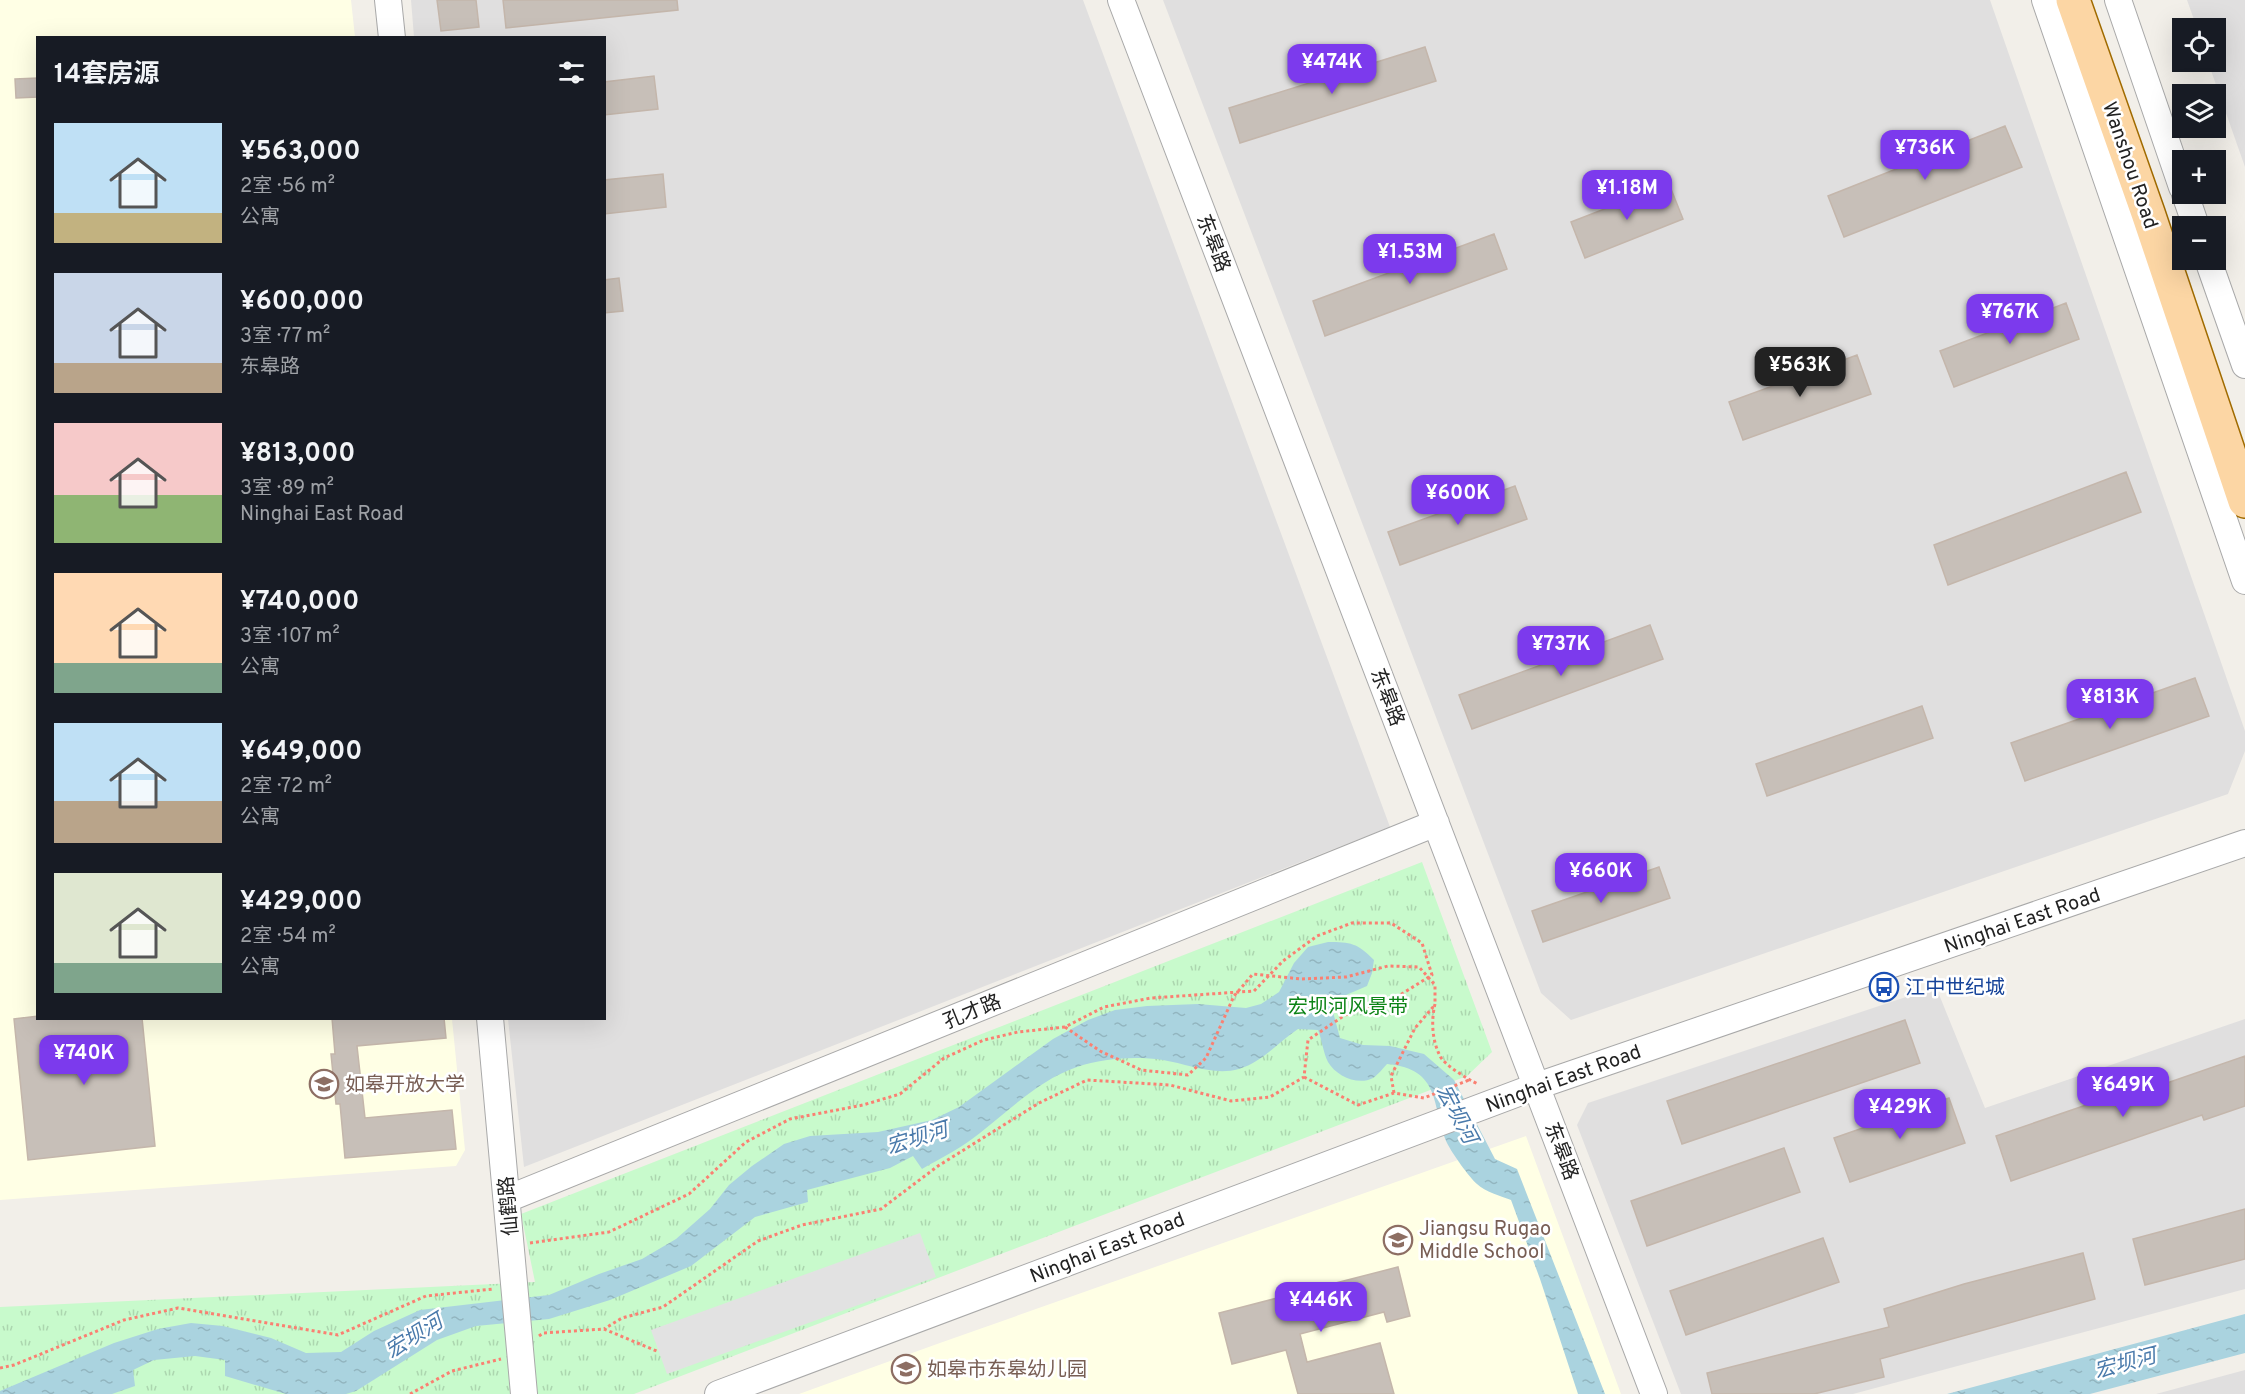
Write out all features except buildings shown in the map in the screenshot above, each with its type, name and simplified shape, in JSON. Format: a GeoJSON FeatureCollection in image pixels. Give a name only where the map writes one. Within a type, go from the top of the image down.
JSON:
{"type":"FeatureCollection","features":[{"type":"Feature","properties":{"kind":"main road","name":"Wanshou Road"},"geometry":{"type":"LineString","coordinates":[[2073,0],[2245,501]]}},
{"type":"Feature","properties":{"kind":"main road","name":"Wanshou Road"},"geometry":{"type":"LineString","coordinates":[[2096,0],[2172,222]]}},
{"type":"Feature","properties":{"kind":"main road"},"geometry":{"type":"LineString","coordinates":[[2189,270],[2245,433]]}},
{"type":"Feature","properties":{"kind":"street"},"geometry":{"type":"LineString","coordinates":[[388,0],[392,36]]}},
{"type":"Feature","properties":{"kind":"street","name":"东皋路"},"geometry":{"type":"LineString","coordinates":[[1121,0],[1654,1394]]}},
{"type":"Feature","properties":{"kind":"street"},"geometry":{"type":"LineString","coordinates":[[2045,0],[2245,581]]}},
{"type":"Feature","properties":{"kind":"street"},"geometry":{"type":"LineString","coordinates":[[2118,0],[2172,158]]}},
{"type":"Feature","properties":{"kind":"street"},"geometry":{"type":"LineString","coordinates":[[2213,270],[2237,318],[2245,365]]}},
{"type":"Feature","properties":{"kind":"street","name":"孔才路"},"geometry":{"type":"LineString","coordinates":[[507,1199],[1436,823]]}},
{"type":"Feature","properties":{"kind":"street","name":"Ninghai East Road"},"geometry":{"type":"LineString","coordinates":[[718,1394],[1538,1086],[2245,843]]}},
{"type":"Feature","properties":{"kind":"street","name":"仙鹤路"},"geometry":{"type":"LineString","coordinates":[[490,1020],[524,1394]]}},
{"type":"Feature","properties":{"kind":"path"},"geometry":{"type":"LineString","coordinates":[[512,1246],[609,1232],[689,1194],[746,1142],[790,1119],[863,1105],[900,1094],[944,1058],[984,1040],[1018,1032],[1065,1026],[1104,1007],[1151,998],[1254,992],[1283,961],[1317,936],[1352,923],[1391,923],[1422,943],[1432,975],[1400,995],[1345,1015],[1308,1041],[1304,1077]]}},
{"type":"Feature","properties":{"kind":"path"},"geometry":{"type":"LineString","coordinates":[[1065,1026],[1100,1051],[1141,1070],[1188,1075],[1206,1058],[1234,996],[1252,974],[1301,979],[1346,977],[1388,966],[1419,967],[1435,985],[1435,1004],[1431,1021],[1440,1058],[1469,1080],[1424,1098],[1394,1093],[1358,1105],[1304,1077]]}},
{"type":"Feature","properties":{"kind":"path"},"geometry":{"type":"LineString","coordinates":[[1394,1093],[1391,1076],[1415,1028],[1435,1004]]}},
{"type":"Feature","properties":{"kind":"path"},"geometry":{"type":"LineString","coordinates":[[410,1394],[452,1371],[520,1347],[543,1334],[604,1329],[622,1318],[663,1306],[758,1241],[801,1225],[881,1209],[938,1166],[1039,1103],[1087,1080],[1170,1085],[1231,1101],[1270,1097],[1304,1077]]}},
{"type":"Feature","properties":{"kind":"path"},"geometry":{"type":"LineString","coordinates":[[0,1368],[14,1365],[124,1320],[178,1308],[338,1335],[426,1296],[515,1291]]}},
{"type":"Feature","properties":{"kind":"path"},"geometry":{"type":"LineString","coordinates":[[604,1329],[659,1352]]}},
{"type":"Feature","properties":{"kind":"shaded area"},"geometry":{"type":"Polygon","coordinates":[[[0,0],[351,0],[355,36],[36,36],[36,1020],[452,1020],[465,1150],[456,1166],[0,1200],[0,0]]]}},
{"type":"Feature","properties":{"kind":"shaded area"},"geometry":{"type":"Polygon","coordinates":[[[411,0],[1083,0],[1390,827],[524,1167],[508,1020],[606,1020],[606,36],[414,36],[411,0]]]}},
{"type":"Feature","properties":{"kind":"shaded area"},"geometry":{"type":"Polygon","coordinates":[[[1163,0],[1990,0],[2245,731],[2245,751],[2228,794],[1571,1020],[1541,993],[1163,0]]]}},
{"type":"Feature","properties":{"kind":"shaded area"},"geometry":{"type":"Polygon","coordinates":[[[2187,0],[2245,0],[2245,167],[2226,113],[2226,84],[2216,84],[2212,72],[2226,72],[2226,18],[2193,18],[2187,0]]]}},
{"type":"Feature","properties":{"kind":"shaded area"},"geometry":{"type":"Polygon","coordinates":[[[1936,987],[1985,1108],[2245,1019],[2245,1289],[1853,1394],[1681,1394],[1577,1125],[1588,1103],[1936,987]]]}},
{"type":"Feature","properties":{"kind":"shaded area","name":"Jiangsu Rugao Middle School"},"geometry":{"type":"Polygon","coordinates":[[[1526,1136],[1621,1394],[799,1394],[937,1344],[1526,1136]]]}},
{"type":"Feature","properties":{"kind":"shaded area"},"geometry":{"type":"Polygon","coordinates":[[[920,1233],[936,1277],[667,1374],[651,1330],[920,1233]]]}},
{"type":"Feature","properties":{"kind":"shaded area"},"geometry":{"type":"Polygon","coordinates":[[[2245,1370],[2245,1394],[2156,1394],[2245,1370]]]}},
{"type":"Feature","properties":{"kind":"green space","name":"宏坝河风景带"},"geometry":{"type":"Polygon","coordinates":[[[1422,862],[1492,1052],[1467,1076],[634,1394],[0,1394],[0,1307],[535,1282],[521,1214],[1422,862]]]}},
{"type":"Feature","properties":{"kind":"water","name":"宏坝河"},"geometry":{"type":"Polygon","coordinates":[[[1328,942],[1353,945],[1374,960],[1367,986],[1346,995],[1333,1012],[1340,1038],[1363,1045],[1390,1046],[1424,1054],[1454,1080],[1495,1159],[1517,1169],[1605,1394],[1578,1394],[1511,1200],[1480,1187],[1461,1165],[1447,1143],[1432,1092],[1426,1081],[1405,1067],[1387,1064],[1375,1077],[1367,1080],[1348,1078],[1336,1072],[1328,1062],[1318,1030],[1298,1029],[1256,1062],[1229,1071],[1210,1070],[1142,1058],[1109,1060],[1077,1067],[1050,1079],[973,1138],[922,1169],[913,1156],[890,1168],[807,1190],[808,1202],[755,1217],[691,1266],[610,1300],[549,1319],[476,1326],[437,1340],[356,1391],[346,1394],[286,1394],[225,1376],[225,1360],[195,1356],[154,1360],[133,1370],[135,1386],[112,1394],[0,1394],[0,1391],[114,1343],[158,1329],[191,1323],[223,1326],[271,1338],[306,1353],[341,1352],[374,1331],[420,1310],[549,1295],[642,1259],[676,1239],[710,1209],[729,1185],[784,1144],[810,1136],[878,1132],[932,1120],[959,1107],[1053,1039],[1088,1020],[1115,1010],[1198,1004],[1246,1008],[1261,1004],[1279,992],[1294,963],[1308,947],[1328,942]]]}},
{"type":"Feature","properties":{"kind":"water","name":"宏坝河"},"geometry":{"type":"Polygon","coordinates":[[[2245,1314],[2245,1353],[2090,1394],[1947,1394],[2245,1314]]]}},
{"type":"Feature","properties":{"kind":"place","name":"江中世纪城"},"geometry":{"type":"Point","coordinates":[1884,987]}},
{"type":"Feature","properties":{"kind":"place","name":"如皋开放大学"},"geometry":{"type":"Point","coordinates":[324,1084]}},
{"type":"Feature","properties":{"kind":"place","name":"Jiangsu Rugao Middle School"},"geometry":{"type":"Point","coordinates":[1398,1240]}},
{"type":"Feature","properties":{"kind":"place","name":"如皋市东皋幼儿园"},"geometry":{"type":"Point","coordinates":[906,1369]}}]}
